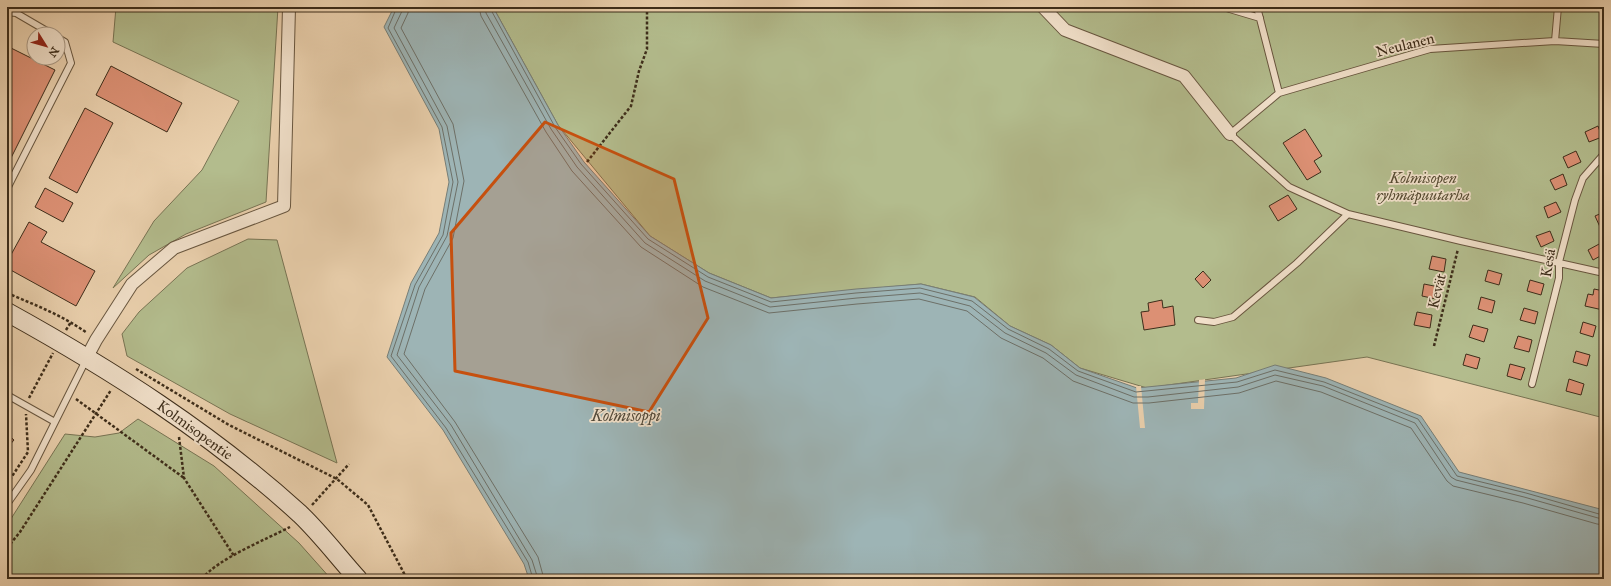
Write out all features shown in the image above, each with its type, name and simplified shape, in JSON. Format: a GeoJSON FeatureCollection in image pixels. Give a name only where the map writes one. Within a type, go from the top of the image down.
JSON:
{"type":"FeatureCollection","features":[{"type":"Feature","properties":{"kind":"main road","name":"Kolmisopentie"},"geometry":{"type":"LineString","coordinates":[[7,312],[87,357],[126,372],[177,416],[226,451],[301,515],[358,579]]}},
{"type":"Feature","properties":{"kind":"street"},"geometry":{"type":"LineString","coordinates":[[87,357],[96,340],[132,284],[174,248],[284,206],[289,7]]}},
{"type":"Feature","properties":{"kind":"street"},"geometry":{"type":"LineString","coordinates":[[1043,7],[1065,30],[1184,76],[1230,134]]}},
{"type":"Feature","properties":{"kind":"lane"},"geometry":{"type":"LineString","coordinates":[[1223,7],[1260,18]]}},
{"type":"Feature","properties":{"kind":"lane"},"geometry":{"type":"LineString","coordinates":[[1257,7],[1279,94]]}},
{"type":"Feature","properties":{"kind":"lane"},"geometry":{"type":"LineString","coordinates":[[1555,41],[1558,7]]}},
{"type":"Feature","properties":{"kind":"lane"},"geometry":{"type":"LineString","coordinates":[[7,12],[16,10],[40,26]]}},
{"type":"Feature","properties":{"kind":"lane","name":"Neulanen"},"geometry":{"type":"LineString","coordinates":[[1230,134],[1279,94],[1430,49],[1555,41],[1604,44]]}},
{"type":"Feature","properties":{"kind":"lane"},"geometry":{"type":"LineString","coordinates":[[7,189],[10,178],[71,63],[66,46]]}},
{"type":"Feature","properties":{"kind":"lane"},"geometry":{"type":"LineString","coordinates":[[1230,134],[1289,187],[1348,214],[1460,241],[1559,262],[1604,274]]}},
{"type":"Feature","properties":{"kind":"lane","name":"Kesä"},"geometry":{"type":"LineString","coordinates":[[1532,384],[1559,278],[1559,262],[1575,200],[1583,178],[1604,154]]}},
{"type":"Feature","properties":{"kind":"lane"},"geometry":{"type":"LineString","coordinates":[[1198,320],[1214,322],[1233,317],[1297,263],[1348,214]]}},
{"type":"Feature","properties":{"kind":"lane"},"geometry":{"type":"LineString","coordinates":[[7,504],[31,470],[87,357]]}},
{"type":"Feature","properties":{"kind":"lane"},"geometry":{"type":"LineString","coordinates":[[7,395],[55,422]]}},
{"type":"Feature","properties":{"kind":"path"},"geometry":{"type":"LineString","coordinates":[[587,162],[631,106],[639,72],[647,49],[647,7]]}},
{"type":"Feature","properties":{"kind":"path","name":"Kevät"},"geometry":{"type":"LineString","coordinates":[[1434,346],[1460,241]]}},
{"type":"Feature","properties":{"kind":"path"},"geometry":{"type":"LineString","coordinates":[[7,294],[43,308],[71,322],[96,340]]}},
{"type":"Feature","properties":{"kind":"path"},"geometry":{"type":"LineString","coordinates":[[7,548],[20,532],[97,413],[126,372],[337,479],[368,505],[407,579]]}},
{"type":"Feature","properties":{"kind":"path"},"geometry":{"type":"LineString","coordinates":[[69,394],[184,478],[234,556]]}},
{"type":"Feature","properties":{"kind":"path"},"geometry":{"type":"LineString","coordinates":[[177,416],[184,478]]}},
{"type":"Feature","properties":{"kind":"path"},"geometry":{"type":"LineString","coordinates":[[312,505],[349,464]]}},
{"type":"Feature","properties":{"kind":"path"},"geometry":{"type":"LineString","coordinates":[[202,579],[207,573],[234,556],[290,527]]}},
{"type":"Feature","properties":{"kind":"highlighted area"},"geometry":{"type":"Polygon","coordinates":[[[545,122],[674,179],[708,318],[649,412],[455,371],[451,233],[545,122]]]}},
{"type":"Feature","properties":{"kind":"green space"},"geometry":{"type":"Polygon","coordinates":[[[116,7],[278,7],[266,202],[186,234],[149,255],[113,288],[154,221],[202,170],[239,101],[113,42],[116,7]]]}},
{"type":"Feature","properties":{"kind":"green space","name":"Kolmisopen ryhmäpuutarha"},"geometry":{"type":"Polygon","coordinates":[[[493,7],[1604,7],[1604,418],[1367,357],[1147,388],[1080,368],[1051,345],[1010,326],[975,297],[921,284],[771,298],[709,273],[650,236],[558,125],[493,7]]]}},
{"type":"Feature","properties":{"kind":"green space"},"geometry":{"type":"Polygon","coordinates":[[[248,239],[277,240],[337,463],[230,414],[127,356],[122,334],[139,312],[187,268],[248,239]]]}},
{"type":"Feature","properties":{"kind":"green space"},"geometry":{"type":"Polygon","coordinates":[[[138,419],[214,466],[299,543],[331,579],[7,579],[7,525],[65,434],[95,437],[119,433],[138,419]]]}},
{"type":"Feature","properties":{"kind":"water","name":"Kolmisoppi"},"geometry":{"type":"Polygon","coordinates":[[[394,7],[493,7],[558,125],[584,162],[650,236],[709,273],[771,298],[921,284],[974,297],[1010,326],[1051,345],[1080,368],[1137,388],[1236,378],[1275,365],[1326,378],[1421,416],[1459,472],[1604,510],[1604,579],[529,579],[524,564],[443,430],[387,357],[411,283],[439,233],[449,182],[439,129],[384,27],[394,7]]]}},
{"type":"Feature","properties":{"kind":"pier"},"geometry":{"type":"Polygon","coordinates":[[[1205,379],[1204,409],[1191,409],[1191,403],[1198,403],[1199,380],[1205,379]]]}},
{"type":"Feature","properties":{"kind":"pier"},"geometry":{"type":"Polygon","coordinates":[[[1136,386],[1141,386],[1145,428],[1140,428],[1136,386]]]}},
{"type":"Feature","properties":{"kind":"building"},"geometry":{"type":"Polygon","coordinates":[[[31,7],[99,7],[99,9],[31,9],[31,7]]]}},
{"type":"Feature","properties":{"kind":"building"},"geometry":{"type":"Polygon","coordinates":[[[7,46],[26,56],[26,66],[47,66],[55,70],[11,158],[7,156],[7,46]]]}},
{"type":"Feature","properties":{"kind":"building"},"geometry":{"type":"Polygon","coordinates":[[[111,66],[182,103],[167,132],[96,95],[111,66]]]}},
{"type":"Feature","properties":{"kind":"building"},"geometry":{"type":"Polygon","coordinates":[[[85,108],[113,123],[77,193],[49,178],[85,108]]]}},
{"type":"Feature","properties":{"kind":"building"},"geometry":{"type":"Polygon","coordinates":[[[1598,126],[1602,137],[1589,142],[1585,132],[1598,126]]]}},
{"type":"Feature","properties":{"kind":"building"},"geometry":{"type":"Polygon","coordinates":[[[1305,129],[1322,156],[1314,161],[1321,172],[1307,180],[1283,143],[1305,129]]]}},
{"type":"Feature","properties":{"kind":"building"},"geometry":{"type":"Polygon","coordinates":[[[1576,151],[1581,162],[1568,168],[1563,157],[1576,151]]]}},
{"type":"Feature","properties":{"kind":"building"},"geometry":{"type":"Polygon","coordinates":[[[1563,174],[1567,185],[1555,190],[1550,180],[1563,174]]]}},
{"type":"Feature","properties":{"kind":"building"},"geometry":{"type":"Polygon","coordinates":[[[45,188],[73,203],[63,222],[35,207],[45,188]]]}},
{"type":"Feature","properties":{"kind":"building"},"geometry":{"type":"Polygon","coordinates":[[[1288,195],[1297,209],[1278,221],[1269,206],[1288,195]]]}},
{"type":"Feature","properties":{"kind":"building"},"geometry":{"type":"Polygon","coordinates":[[[1556,202],[1561,212],[1548,218],[1544,207],[1556,202]]]}},
{"type":"Feature","properties":{"kind":"building"},"geometry":{"type":"Polygon","coordinates":[[[1604,212],[1604,225],[1600,227],[1595,216],[1604,212]]]}},
{"type":"Feature","properties":{"kind":"building"},"geometry":{"type":"Polygon","coordinates":[[[29,222],[47,232],[41,242],[95,271],[76,306],[7,268],[7,262],[29,222]]]}},
{"type":"Feature","properties":{"kind":"building"},"geometry":{"type":"Polygon","coordinates":[[[1550,231],[1554,241],[1541,247],[1536,236],[1550,231]]]}},
{"type":"Feature","properties":{"kind":"building"},"geometry":{"type":"Polygon","coordinates":[[[1601,243],[1604,248],[1604,254],[1593,260],[1588,250],[1601,243]]]}},
{"type":"Feature","properties":{"kind":"building"},"geometry":{"type":"Polygon","coordinates":[[[1432,256],[1446,259],[1444,272],[1429,269],[1432,256]]]}},
{"type":"Feature","properties":{"kind":"building"},"geometry":{"type":"Polygon","coordinates":[[[1488,270],[1502,274],[1499,285],[1485,281],[1488,270]]]}},
{"type":"Feature","properties":{"kind":"building"},"geometry":{"type":"Polygon","coordinates":[[[1203,271],[1211,280],[1203,288],[1195,279],[1203,271]]]}},
{"type":"Feature","properties":{"kind":"building"},"geometry":{"type":"Polygon","coordinates":[[[1530,280],[1544,284],[1541,295],[1527,291],[1530,280]]]}},
{"type":"Feature","properties":{"kind":"building"},"geometry":{"type":"Polygon","coordinates":[[[1424,284],[1439,287],[1436,299],[1422,296],[1424,284]]]}},
{"type":"Feature","properties":{"kind":"building"},"geometry":{"type":"Polygon","coordinates":[[[1594,289],[1604,291],[1603,310],[1585,306],[1588,294],[1593,295],[1594,289]]]}},
{"type":"Feature","properties":{"kind":"building"},"geometry":{"type":"Polygon","coordinates":[[[1481,297],[1495,301],[1492,313],[1478,309],[1481,297]]]}},
{"type":"Feature","properties":{"kind":"building"},"geometry":{"type":"Polygon","coordinates":[[[1162,300],[1163,308],[1173,306],[1175,325],[1144,330],[1141,312],[1149,311],[1148,303],[1162,300]]]}},
{"type":"Feature","properties":{"kind":"building"},"geometry":{"type":"Polygon","coordinates":[[[1524,308],[1538,312],[1535,324],[1520,320],[1524,308]]]}},
{"type":"Feature","properties":{"kind":"building"},"geometry":{"type":"Polygon","coordinates":[[[1417,312],[1432,315],[1430,328],[1414,325],[1417,312]]]}},
{"type":"Feature","properties":{"kind":"building"},"geometry":{"type":"Polygon","coordinates":[[[1583,322],[1596,326],[1593,337],[1580,333],[1583,322]]]}},
{"type":"Feature","properties":{"kind":"building"},"geometry":{"type":"Polygon","coordinates":[[[1473,325],[1488,329],[1484,342],[1469,337],[1473,325]]]}},
{"type":"Feature","properties":{"kind":"building"},"geometry":{"type":"Polygon","coordinates":[[[1518,336],[1532,340],[1529,352],[1514,348],[1518,336]]]}},
{"type":"Feature","properties":{"kind":"building"},"geometry":{"type":"Polygon","coordinates":[[[1576,351],[1590,355],[1587,366],[1573,362],[1576,351]]]}},
{"type":"Feature","properties":{"kind":"building"},"geometry":{"type":"Polygon","coordinates":[[[1466,354],[1480,358],[1477,369],[1463,365],[1466,354]]]}},
{"type":"Feature","properties":{"kind":"building"},"geometry":{"type":"Polygon","coordinates":[[[1510,364],[1525,368],[1521,380],[1507,376],[1510,364]]]}},
{"type":"Feature","properties":{"kind":"building"},"geometry":{"type":"Polygon","coordinates":[[[1569,379],[1584,384],[1581,395],[1566,391],[1569,379]]]}},
{"type":"Feature","properties":{"kind":"building"},"geometry":{"type":"Polygon","coordinates":[[[7,434],[14,440],[7,448],[7,434]]]}}]}
